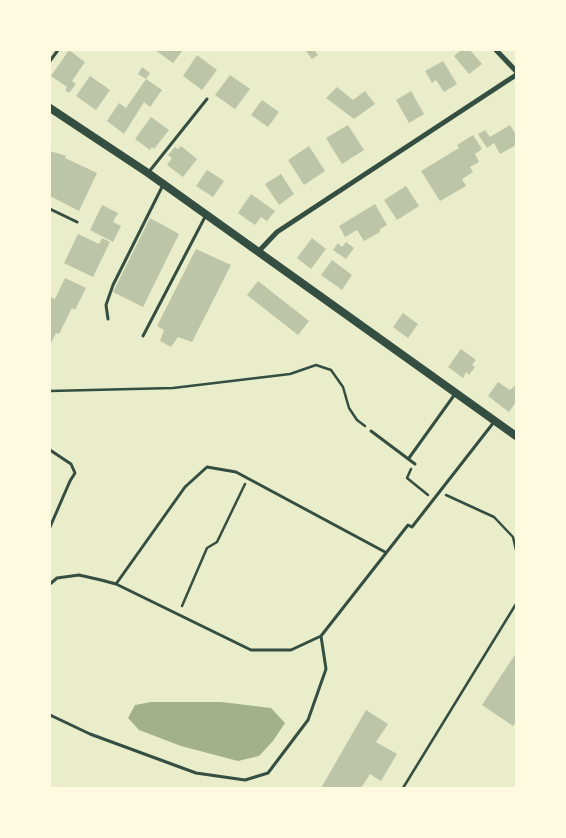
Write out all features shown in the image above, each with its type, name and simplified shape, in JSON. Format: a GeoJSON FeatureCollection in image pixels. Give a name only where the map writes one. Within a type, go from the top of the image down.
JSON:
{"type":"FeatureCollection","features":[{"type":"Feature","properties":{"kind":"main road"},"geometry":{"type":"LineString","coordinates":[[50,108],[148,173],[516,436]]}},
{"type":"Feature","properties":{"kind":"street"},"geometry":{"type":"LineString","coordinates":[[258,252],[277,232],[516,73],[496,50]]}},
{"type":"Feature","properties":{"kind":"lane"},"geometry":{"type":"LineString","coordinates":[[50,61],[58,50]]}},
{"type":"Feature","properties":{"kind":"lane"},"geometry":{"type":"LineString","coordinates":[[148,173],[207,100]]}},
{"type":"Feature","properties":{"kind":"lane"},"geometry":{"type":"LineString","coordinates":[[108,319],[106,305],[113,284],[163,184]]}},
{"type":"Feature","properties":{"kind":"lane"},"geometry":{"type":"LineString","coordinates":[[50,210],[77,222]]}},
{"type":"Feature","properties":{"kind":"lane"},"geometry":{"type":"LineString","coordinates":[[143,336],[206,215]]}},
{"type":"Feature","properties":{"kind":"lane"},"geometry":{"type":"LineString","coordinates":[[409,458],[455,394]]}},
{"type":"Feature","properties":{"kind":"lane"},"geometry":{"type":"LineString","coordinates":[[50,584],[57,578],[79,576],[116,584],[251,650],[291,650],[321,636],[385,552],[408,525],[412,527],[494,422]]}},
{"type":"Feature","properties":{"kind":"lane"},"geometry":{"type":"LineString","coordinates":[[371,431],[415,464]]}},
{"type":"Feature","properties":{"kind":"lane"},"geometry":{"type":"LineString","coordinates":[[50,450],[71,464],[75,473],[50,527]]}},
{"type":"Feature","properties":{"kind":"lane"},"geometry":{"type":"LineString","coordinates":[[116,584],[185,487],[207,467],[236,472],[385,552]]}},
{"type":"Feature","properties":{"kind":"lane"},"geometry":{"type":"LineString","coordinates":[[50,715],[90,734],[196,773],[245,780],[260,776],[268,773],[308,720],[326,669],[321,636]]}},
{"type":"Feature","properties":{"kind":"path"},"geometry":{"type":"LineString","coordinates":[[50,392],[173,388],[290,374],[316,365],[330,370],[343,387],[349,408],[357,420],[371,431]]}},
{"type":"Feature","properties":{"kind":"path"},"geometry":{"type":"LineString","coordinates":[[178,614],[207,548],[217,542],[248,478]]}},
{"type":"Feature","properties":{"kind":"path"},"geometry":{"type":"LineString","coordinates":[[407,478],[433,499]]}},
{"type":"Feature","properties":{"kind":"path"},"geometry":{"type":"LineString","coordinates":[[440,491],[494,517],[513,537],[516,550]]}},
{"type":"Feature","properties":{"kind":"path"},"geometry":{"type":"LineString","coordinates":[[403,788],[516,604]]}},
{"type":"Feature","properties":{"kind":"shaded area"},"geometry":{"type":"Polygon","coordinates":[[[151,702],[221,702],[271,708],[285,723],[273,741],[259,756],[238,761],[181,746],[139,730],[128,718],[135,705],[151,702]]]}},
{"type":"Feature","properties":{"kind":"building"},"geometry":{"type":"Polygon","coordinates":[[[69,50],[85,62],[72,81],[76,84],[69,93],[65,90],[67,87],[51,76],[69,50]]]}},
{"type":"Feature","properties":{"kind":"building"},"geometry":{"type":"Polygon","coordinates":[[[155,50],[183,50],[173,63],[155,50]]]}},
{"type":"Feature","properties":{"kind":"building"},"geometry":{"type":"Polygon","coordinates":[[[307,50],[314,50],[318,55],[312,59],[307,50]]]}},
{"type":"Feature","properties":{"kind":"building"},"geometry":{"type":"Polygon","coordinates":[[[461,50],[470,50],[482,64],[469,74],[454,56],[461,50]]]}},
{"type":"Feature","properties":{"kind":"building"},"geometry":{"type":"Polygon","coordinates":[[[197,55],[217,70],[202,90],[183,76],[197,55]]]}},
{"type":"Feature","properties":{"kind":"building"},"geometry":{"type":"Polygon","coordinates":[[[443,61],[457,84],[444,92],[436,80],[432,83],[425,71],[443,61]]]}},
{"type":"Feature","properties":{"kind":"building"},"geometry":{"type":"Polygon","coordinates":[[[142,67],[150,73],[146,79],[138,74],[142,67]]]}},
{"type":"Feature","properties":{"kind":"building"},"geometry":{"type":"Polygon","coordinates":[[[230,75],[250,89],[235,109],[215,95],[230,75]]]}},
{"type":"Feature","properties":{"kind":"building"},"geometry":{"type":"Polygon","coordinates":[[[90,76],[110,90],[96,110],[76,96],[90,76]]]}},
{"type":"Feature","properties":{"kind":"building"},"geometry":{"type":"Polygon","coordinates":[[[146,79],[162,90],[150,107],[144,102],[124,134],[107,121],[119,103],[126,108],[146,79]]]}},
{"type":"Feature","properties":{"kind":"building"},"geometry":{"type":"Polygon","coordinates":[[[337,87],[353,100],[365,91],[375,104],[354,119],[326,98],[337,87]]]}},
{"type":"Feature","properties":{"kind":"building"},"geometry":{"type":"Polygon","coordinates":[[[411,91],[424,114],[409,123],[396,100],[411,91]]]}},
{"type":"Feature","properties":{"kind":"building"},"geometry":{"type":"Polygon","coordinates":[[[262,100],[279,112],[268,127],[251,115],[262,100]]]}},
{"type":"Feature","properties":{"kind":"building"},"geometry":{"type":"Polygon","coordinates":[[[151,117],[169,130],[154,149],[152,147],[150,150],[135,139],[151,117]]]}},
{"type":"Feature","properties":{"kind":"building"},"geometry":{"type":"Polygon","coordinates":[[[348,125],[364,150],[342,164],[326,138],[348,125]]]}},
{"type":"Feature","properties":{"kind":"building"},"geometry":{"type":"Polygon","coordinates":[[[510,125],[516,135],[516,145],[500,154],[494,143],[487,148],[478,134],[485,130],[490,137],[510,125]]]}},
{"type":"Feature","properties":{"kind":"building"},"geometry":{"type":"Polygon","coordinates":[[[473,135],[482,149],[475,154],[479,162],[470,167],[473,172],[462,179],[466,186],[440,201],[421,171],[459,148],[457,145],[473,135]]]}},
{"type":"Feature","properties":{"kind":"building"},"geometry":{"type":"Polygon","coordinates":[[[181,146],[197,159],[183,177],[167,165],[172,158],[168,155],[175,147],[178,149],[181,146]]]}},
{"type":"Feature","properties":{"kind":"building"},"geometry":{"type":"Polygon","coordinates":[[[309,146],[325,171],[304,185],[288,160],[309,146]]]}},
{"type":"Feature","properties":{"kind":"building"},"geometry":{"type":"Polygon","coordinates":[[[50,151],[66,156],[65,158],[97,173],[79,211],[50,196],[50,151]]]}},
{"type":"Feature","properties":{"kind":"building"},"geometry":{"type":"Polygon","coordinates":[[[207,170],[224,181],[213,197],[196,186],[207,170]]]}},
{"type":"Feature","properties":{"kind":"building"},"geometry":{"type":"Polygon","coordinates":[[[281,174],[294,194],[279,205],[265,184],[281,174]]]}},
{"type":"Feature","properties":{"kind":"building"},"geometry":{"type":"Polygon","coordinates":[[[406,186],[419,206],[397,220],[384,200],[406,186]]]}},
{"type":"Feature","properties":{"kind":"building"},"geometry":{"type":"Polygon","coordinates":[[[251,194],[275,211],[267,221],[261,217],[255,225],[238,213],[251,194]]]}},
{"type":"Feature","properties":{"kind":"building"},"geometry":{"type":"Polygon","coordinates":[[[375,204],[387,225],[380,229],[380,232],[364,241],[357,230],[345,237],[339,226],[375,204]]]}},
{"type":"Feature","properties":{"kind":"building"},"geometry":{"type":"Polygon","coordinates":[[[102,205],[118,213],[113,222],[121,226],[113,242],[90,230],[102,205]]]}},
{"type":"Feature","properties":{"kind":"building"},"geometry":{"type":"Polygon","coordinates":[[[150,218],[179,234],[143,307],[113,292],[150,218]]]}},
{"type":"Feature","properties":{"kind":"building"},"geometry":{"type":"Polygon","coordinates":[[[78,234],[99,244],[102,238],[110,242],[93,277],[64,263],[78,234]]]}},
{"type":"Feature","properties":{"kind":"building"},"geometry":{"type":"Polygon","coordinates":[[[312,238],[326,249],[311,269],[297,258],[312,238]]]}},
{"type":"Feature","properties":{"kind":"building"},"geometry":{"type":"Polygon","coordinates":[[[346,242],[354,248],[346,259],[333,250],[338,243],[342,247],[346,242]]]}},
{"type":"Feature","properties":{"kind":"building"},"geometry":{"type":"Polygon","coordinates":[[[196,249],[231,265],[192,342],[178,337],[171,347],[160,341],[164,330],[157,326],[196,249]]]}},
{"type":"Feature","properties":{"kind":"building"},"geometry":{"type":"Polygon","coordinates":[[[332,260],[352,275],[342,290],[321,275],[332,260]]]}},
{"type":"Feature","properties":{"kind":"building"},"geometry":{"type":"Polygon","coordinates":[[[65,278],[86,288],[75,310],[72,308],[59,334],[56,333],[50,345],[50,297],[55,299],[65,278]]]}},
{"type":"Feature","properties":{"kind":"building"},"geometry":{"type":"Polygon","coordinates":[[[258,281],[309,321],[298,335],[247,295],[258,281]]]}},
{"type":"Feature","properties":{"kind":"building"},"geometry":{"type":"Polygon","coordinates":[[[403,313],[418,324],[408,338],[393,327],[403,313]]]}},
{"type":"Feature","properties":{"kind":"building"},"geometry":{"type":"Polygon","coordinates":[[[461,349],[476,360],[472,365],[475,367],[469,375],[466,372],[463,378],[448,367],[461,349]]]}},
{"type":"Feature","properties":{"kind":"building"},"geometry":{"type":"Polygon","coordinates":[[[498,382],[510,390],[516,385],[516,402],[509,412],[488,396],[498,382]]]}},
{"type":"Feature","properties":{"kind":"building"},"geometry":{"type":"Polygon","coordinates":[[[516,653],[516,722],[513,726],[482,705],[516,653]]]}},
{"type":"Feature","properties":{"kind":"building"},"geometry":{"type":"Polygon","coordinates":[[[366,710],[388,724],[376,742],[397,754],[381,781],[370,774],[361,788],[321,788],[366,710]]]}}]}
